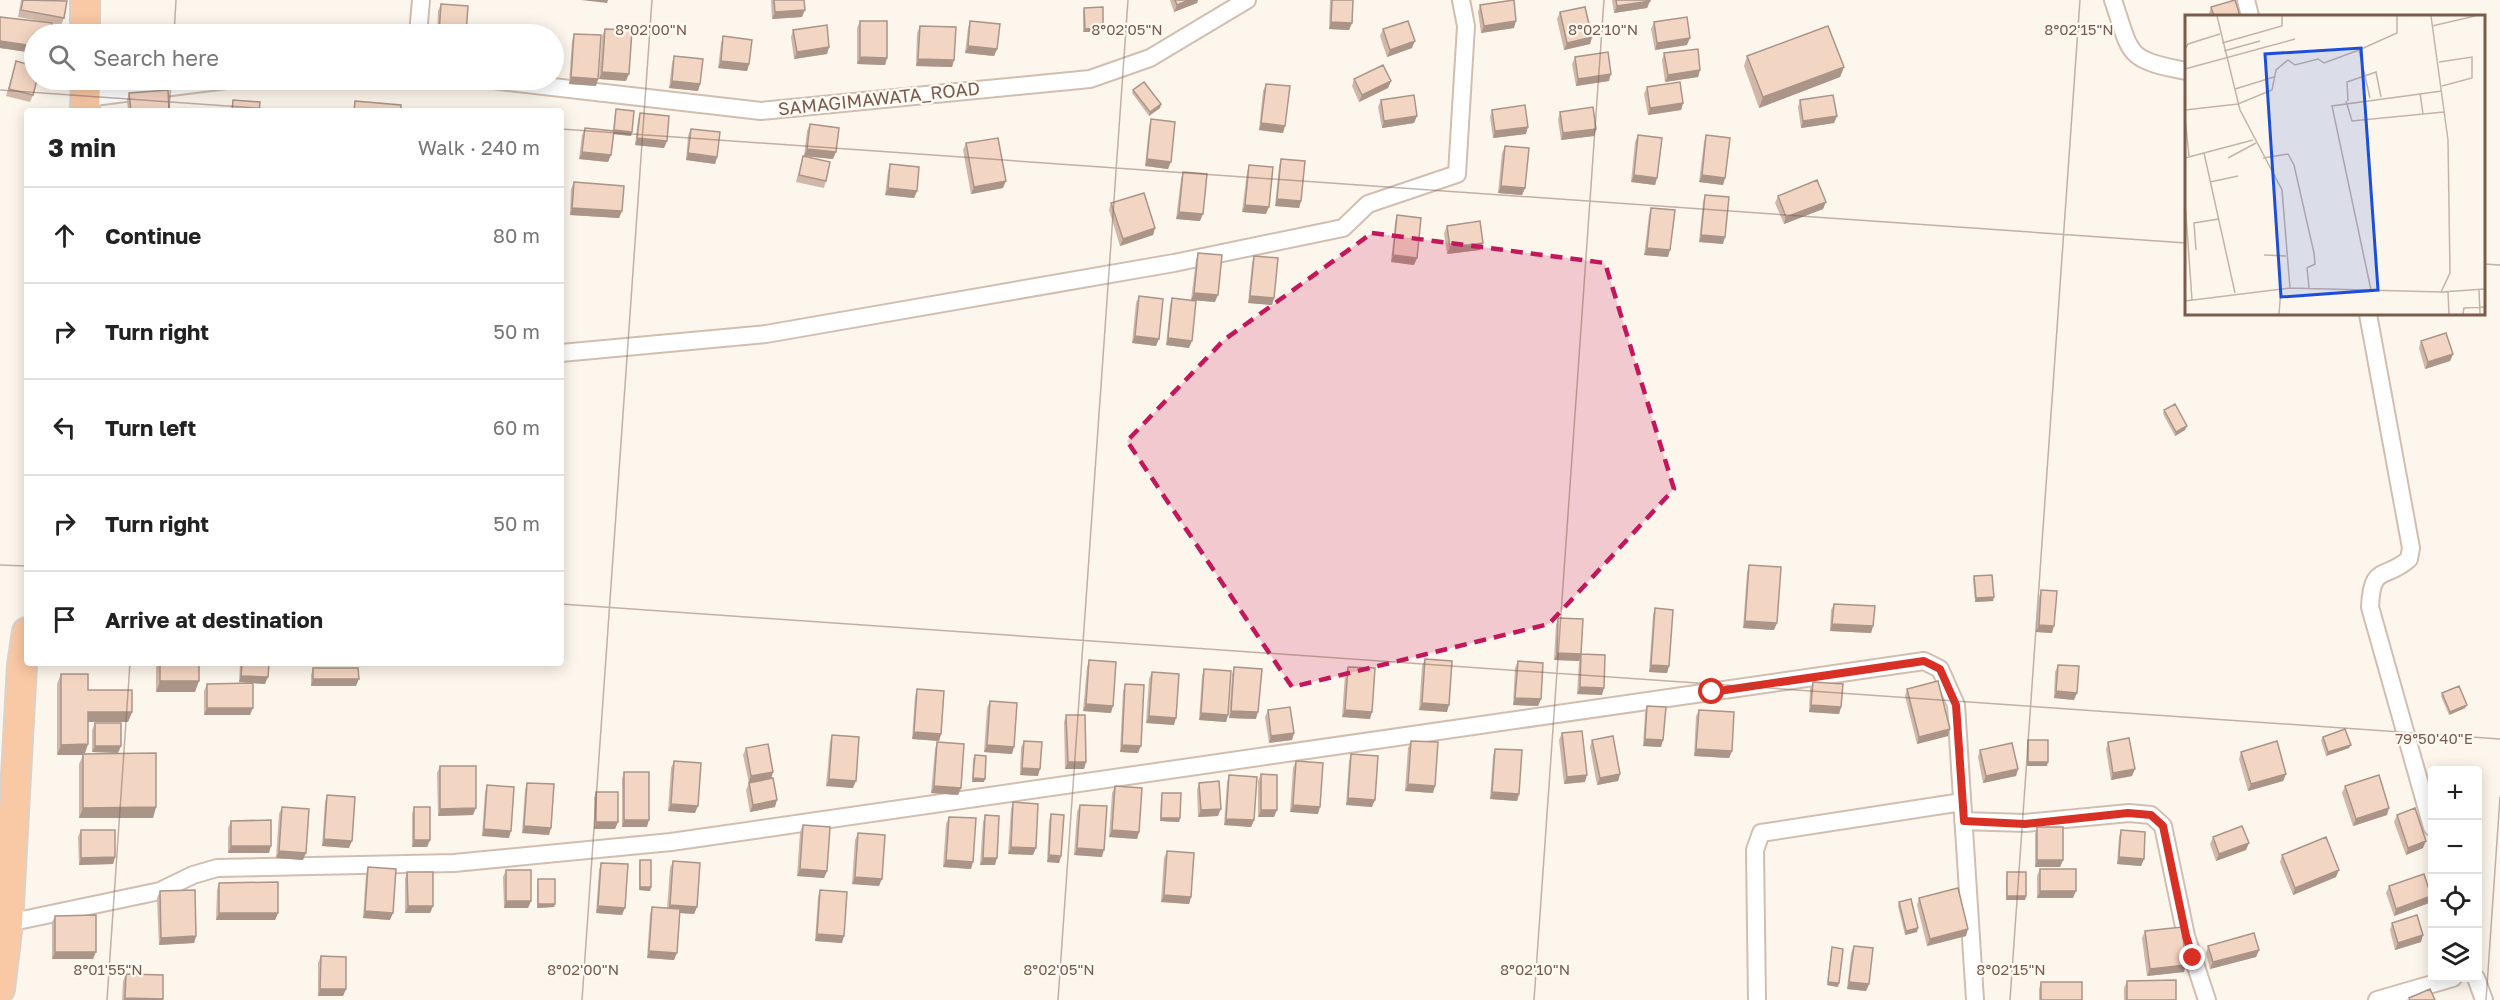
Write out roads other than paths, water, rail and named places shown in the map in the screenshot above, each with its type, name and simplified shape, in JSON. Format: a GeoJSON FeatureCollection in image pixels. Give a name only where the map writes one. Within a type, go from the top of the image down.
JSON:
{"type":"FeatureCollection","features":[{"type":"Feature","properties":{"kind":"highway"},"geometry":{"type":"LineString","coordinates":[[85,0],[85,24]]}},
{"type":"Feature","properties":{"kind":"highway"},"geometry":{"type":"LineString","coordinates":[[0,989],[8,923],[24,652]]}},
{"type":"Feature","properties":{"kind":"street"},"geometry":{"type":"LineString","coordinates":[[419,24],[421,0]]}},
{"type":"Feature","properties":{"kind":"street","name":"SAMAGIMAWATA_ROAD"},"geometry":{"type":"LineString","coordinates":[[564,88],[761,111],[1090,79],[1150,58],[1247,0]]}},
{"type":"Feature","properties":{"kind":"street"},"geometry":{"type":"LineString","coordinates":[[564,353],[766,333],[1174,263],[1343,228],[1368,204],[1457,174],[1467,26],[1461,0]]}},
{"type":"Feature","properties":{"kind":"street"},"geometry":{"type":"LineString","coordinates":[[2113,0],[2130,51],[2141,59],[2185,70]]}},
{"type":"Feature","properties":{"kind":"street"},"geometry":{"type":"LineString","coordinates":[[2246,0],[2250,15]]}},
{"type":"Feature","properties":{"kind":"street"},"geometry":{"type":"LineString","coordinates":[[86,96],[138,90]]}},
{"type":"Feature","properties":{"kind":"street"},"geometry":{"type":"LineString","coordinates":[[2368,315],[2411,548],[2409,559],[2402,566],[2377,576],[2371,586],[2370,606],[2431,820]]}},
{"type":"Feature","properties":{"kind":"street"},"geometry":{"type":"LineString","coordinates":[[8,923],[160,891],[192,875],[217,868],[454,863],[671,842],[1924,661],[1940,669],[1956,705],[1975,1000]]}},
{"type":"Feature","properties":{"kind":"street"},"geometry":{"type":"LineString","coordinates":[[1757,1000],[1755,850],[1761,833],[1962,802]]}},
{"type":"Feature","properties":{"kind":"street"},"geometry":{"type":"LineString","coordinates":[[1964,821],[2025,824],[2128,813],[2151,815],[2163,826],[2186,936],[2207,1000]]}},
{"type":"Feature","properties":{"kind":"street"},"geometry":{"type":"LineString","coordinates":[[2376,1000],[2439,982]]}},
{"type":"Feature","properties":{"kind":"street"},"geometry":{"type":"LineString","coordinates":[[2477,982],[2484,1000]]}}]}
